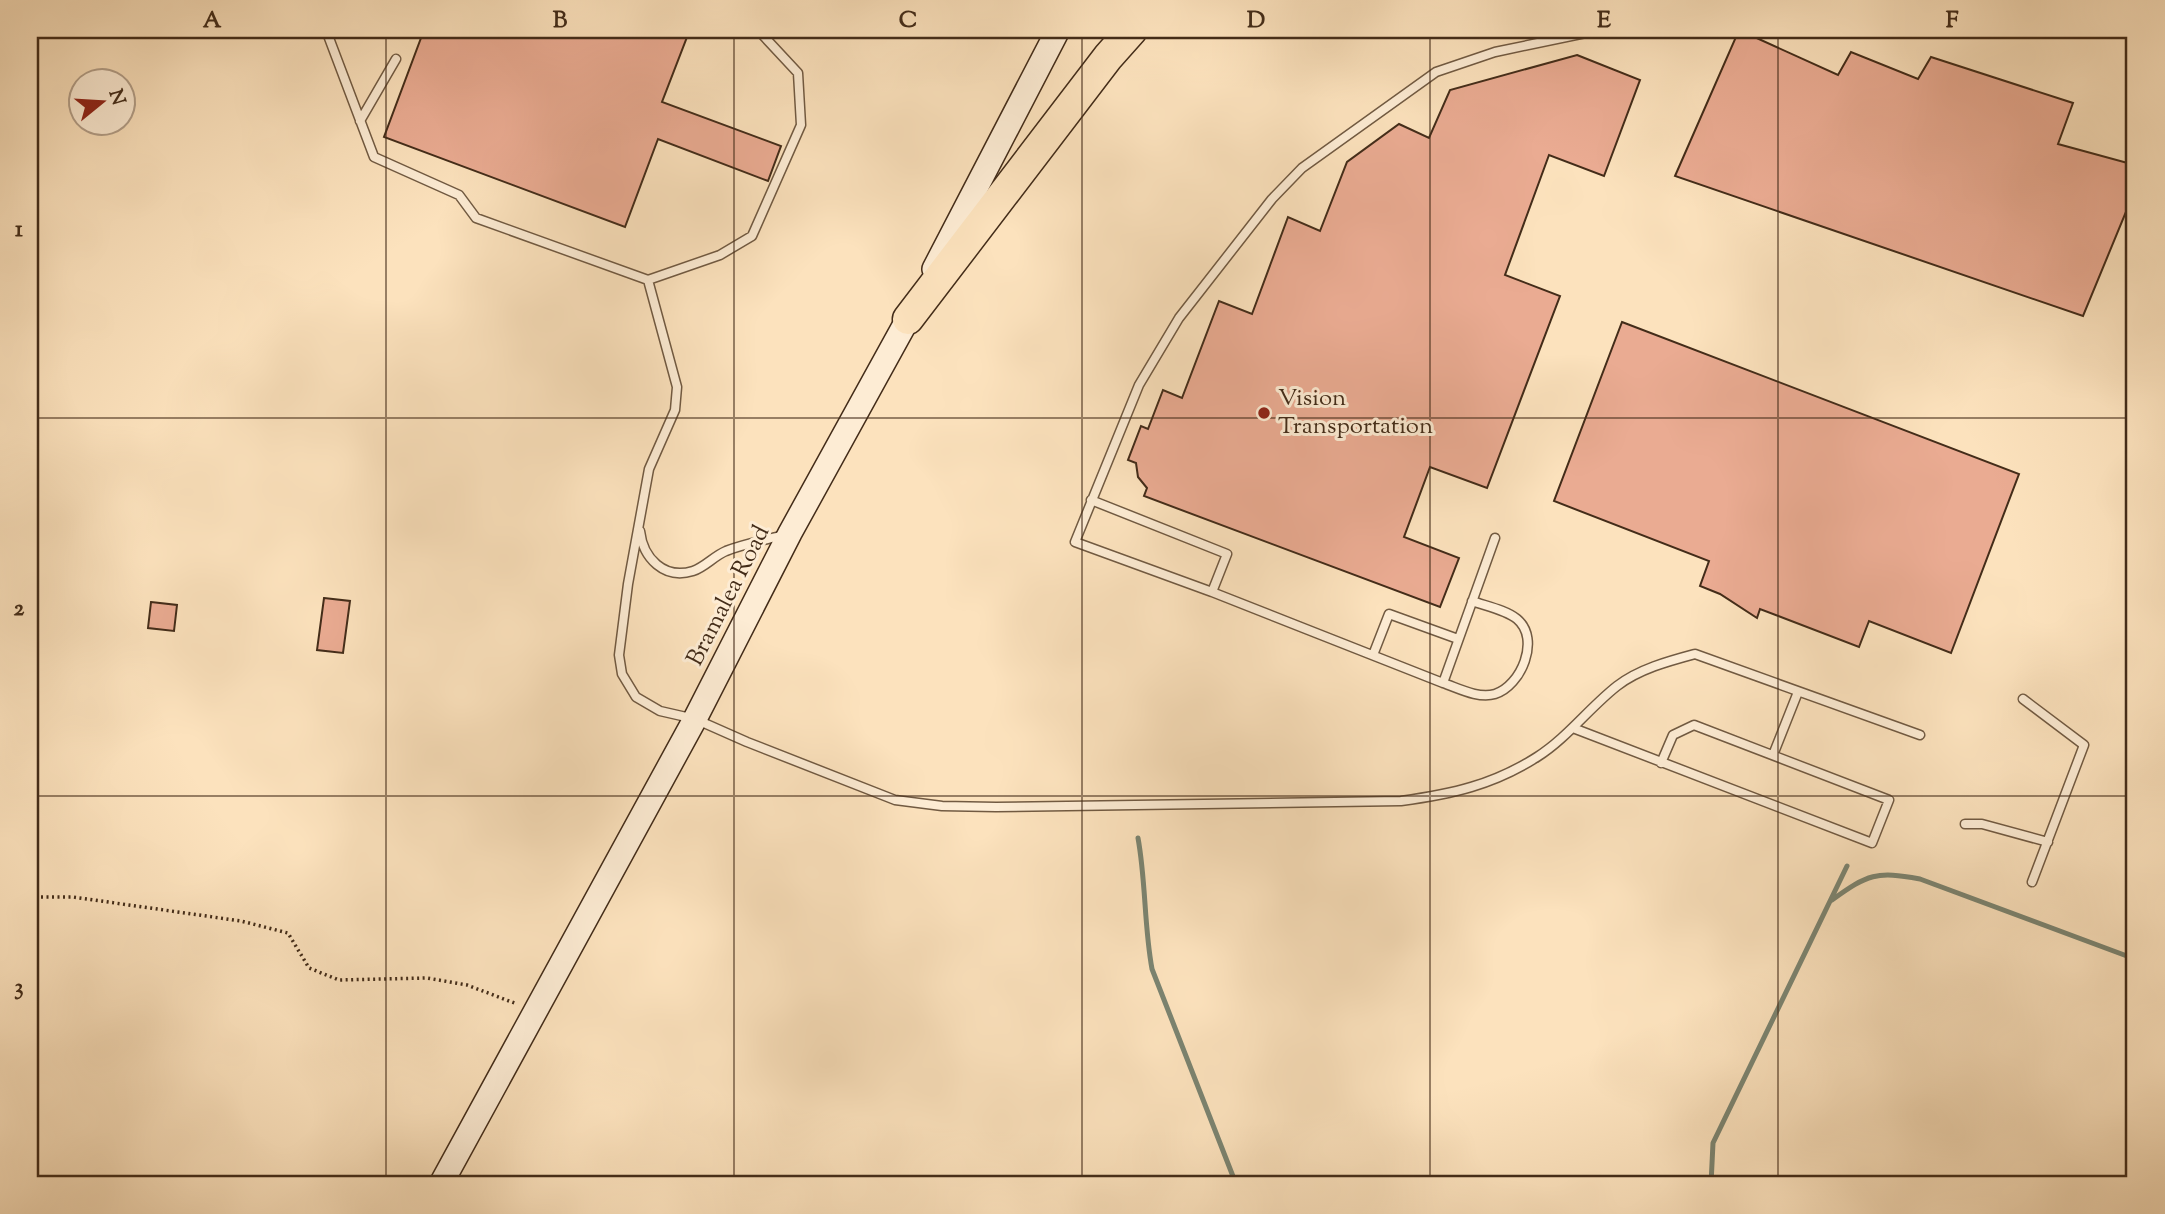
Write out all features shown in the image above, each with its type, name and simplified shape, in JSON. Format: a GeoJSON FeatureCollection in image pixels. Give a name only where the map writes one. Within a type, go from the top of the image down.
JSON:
{"type":"FeatureCollection","features":[{"type":"Feature","properties":{"kind":"highway"},"geometry":{"type":"LineString","coordinates":[[908,320],[1108,57],[1132,30]]}},
{"type":"Feature","properties":{"kind":"main road","name":"Bramalea Road"},"geometry":{"type":"LineString","coordinates":[[441,1184],[695,719],[790,533],[908,320],[1058,30]]}},
{"type":"Feature","properties":{"kind":"lane"},"geometry":{"type":"LineString","coordinates":[[326,30],[374,157],[459,195],[476,218],[648,281],[720,255],[752,236],[801,125],[798,73],[758,30]]}},
{"type":"Feature","properties":{"kind":"lane"},"geometry":{"type":"LineString","coordinates":[[1472,601],[1517,619],[1527,632],[1529,647],[1522,666],[1510,685],[1496,694],[1471,693],[1075,542],[1139,385],[1179,318],[1272,199],[1302,168],[1436,72],[1495,52],[1600,30]]}},
{"type":"Feature","properties":{"kind":"lane"},"geometry":{"type":"LineString","coordinates":[[360,121],[396,59]]}},
{"type":"Feature","properties":{"kind":"lane"},"geometry":{"type":"LineString","coordinates":[[648,281],[678,397],[649,469],[639,518],[620,654],[622,674],[636,697],[660,710],[695,719],[895,800],[942,806],[996,807],[1401,801],[1441,796],[1467,790],[1508,774],[1539,756],[1618,685],[1665,662],[1695,654],[1920,736]]}},
{"type":"Feature","properties":{"kind":"lane"},"geometry":{"type":"LineString","coordinates":[[1091,500],[1227,554],[1212,593]]}},
{"type":"Feature","properties":{"kind":"lane"},"geometry":{"type":"LineString","coordinates":[[639,518],[641,544],[647,556],[656,565],[681,573],[694,570],[725,552],[790,533]]}},
{"type":"Feature","properties":{"kind":"lane"},"geometry":{"type":"LineString","coordinates":[[1443,682],[1495,538]]}},
{"type":"Feature","properties":{"kind":"lane"},"geometry":{"type":"LineString","coordinates":[[1373,655],[1389,614],[1458,639]]}},
{"type":"Feature","properties":{"kind":"lane"},"geometry":{"type":"LineString","coordinates":[[1773,755],[1798,692]]}},
{"type":"Feature","properties":{"kind":"lane"},"geometry":{"type":"LineString","coordinates":[[2023,699],[2084,745],[2032,882]]}},
{"type":"Feature","properties":{"kind":"lane"},"geometry":{"type":"LineString","coordinates":[[1573,728],[1872,844],[1889,800],[1694,725],[1673,735],[1661,762]]}},
{"type":"Feature","properties":{"kind":"lane"},"geometry":{"type":"LineString","coordinates":[[1965,824],[1982,824],[2048,842]]}},
{"type":"Feature","properties":{"kind":"path"},"geometry":{"type":"LineString","coordinates":[[30,897],[73,897],[241,921],[288,933],[309,968],[338,980],[428,978],[467,985],[536,1010]]}},
{"type":"Feature","properties":{"kind":"building"},"geometry":{"type":"Polygon","coordinates":[[[424,30],[668,30],[687,37],[662,102],[781,146],[768,181],[658,139],[625,227],[384,137],[424,30]]]}},
{"type":"Feature","properties":{"kind":"building"},"geometry":{"type":"Polygon","coordinates":[[[1739,30],[1838,75],[1851,52],[1918,79],[1931,57],[2073,103],[2058,144],[2135,165],[2135,190],[2083,316],[1675,176],[1739,30]]]}},
{"type":"Feature","properties":{"kind":"building"},"geometry":{"type":"Polygon","coordinates":[[[1577,55],[1640,80],[1604,176],[1549,155],[1505,275],[1560,296],[1487,488],[1430,467],[1404,537],[1459,558],[1440,607],[1144,496],[1147,488],[1138,477],[1136,463],[1128,460],[1141,426],[1148,429],[1163,390],[1182,398],[1219,301],[1252,314],[1288,217],[1320,231],[1347,162],[1399,124],[1429,138],[1450,90],[1577,55]]]}},
{"type":"Feature","properties":{"kind":"building"},"geometry":{"type":"Polygon","coordinates":[[[1622,322],[2019,474],[1951,653],[1869,621],[1859,647],[1760,609],[1757,618],[1720,594],[1700,586],[1709,561],[1554,501],[1622,322]]]}},
{"type":"Feature","properties":{"kind":"building"},"geometry":{"type":"Polygon","coordinates":[[[324,598],[350,601],[343,653],[317,650],[324,598]]]}},
{"type":"Feature","properties":{"kind":"building"},"geometry":{"type":"Polygon","coordinates":[[[151,602],[177,605],[174,631],[148,628],[151,602]]]}},
{"type":"Feature","properties":{"kind":"waterway"},"geometry":{"type":"LineString","coordinates":[[1138,838],[1152,969],[1236,1184]]}},
{"type":"Feature","properties":{"kind":"waterway"},"geometry":{"type":"LineString","coordinates":[[1711,1184],[1713,1143],[1847,866]]}},
{"type":"Feature","properties":{"kind":"waterway"},"geometry":{"type":"LineString","coordinates":[[1832,900],[1873,877],[1893,875],[1920,879],[2135,959]]}},
{"type":"Feature","properties":{"kind":"place","name":"Vision Transportation"},"geometry":{"type":"Point","coordinates":[1264,413]}}]}
